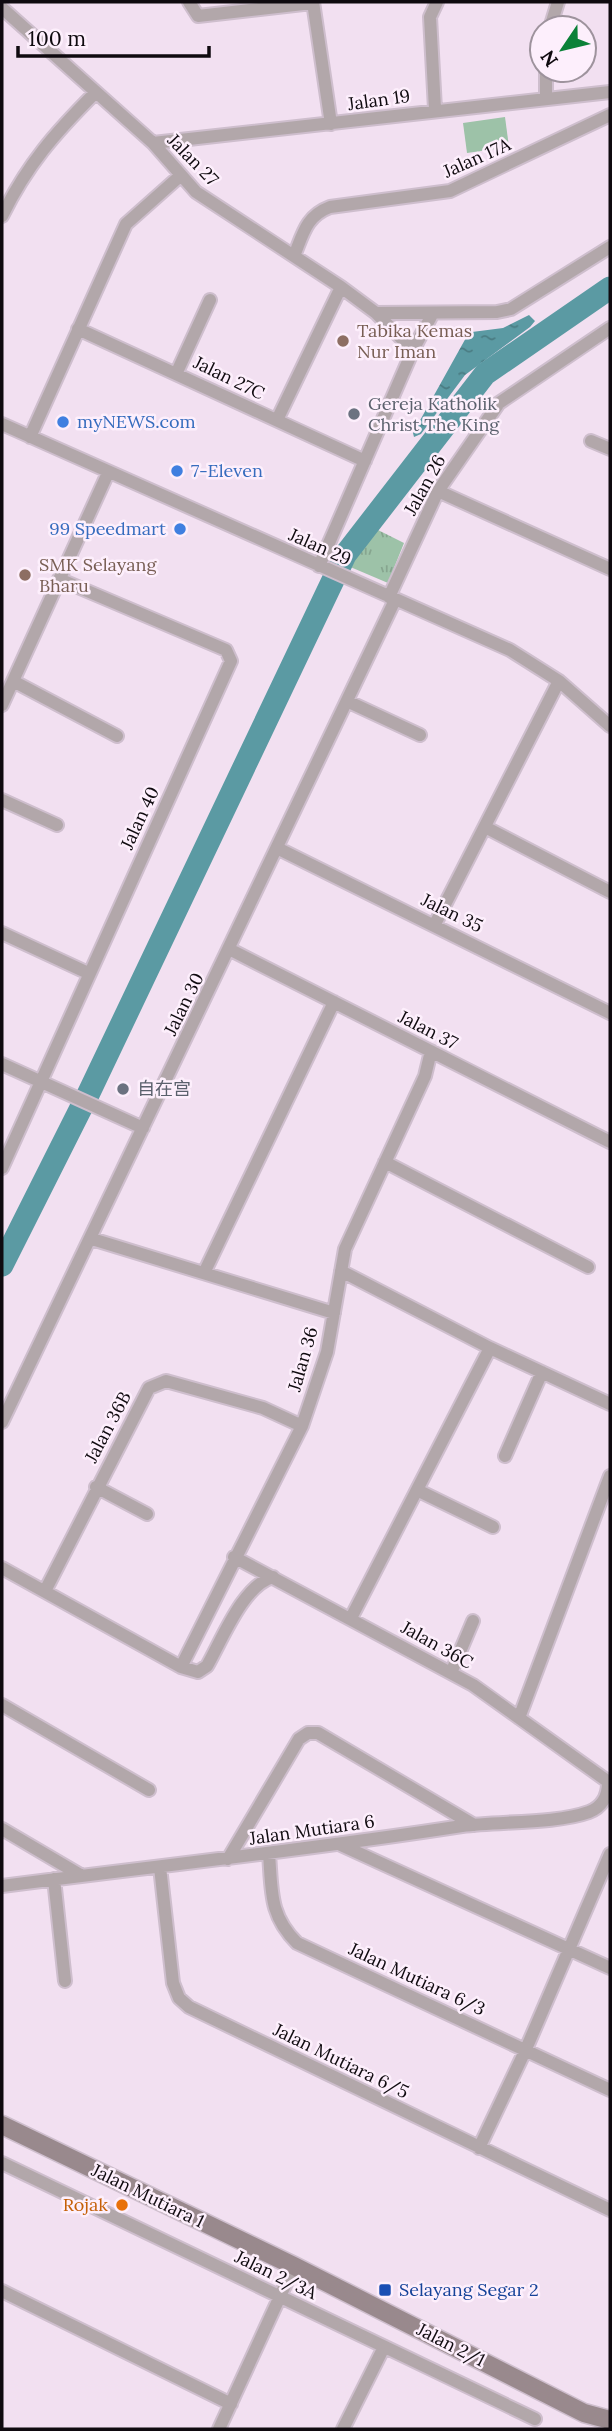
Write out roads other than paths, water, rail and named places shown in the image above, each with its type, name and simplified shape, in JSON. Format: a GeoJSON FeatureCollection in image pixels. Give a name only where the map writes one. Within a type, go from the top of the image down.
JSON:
{"type":"FeatureCollection","features":[{"type":"Feature","properties":{"kind":"street"},"geometry":{"type":"LineString","coordinates":[[188,2],[198,16],[312,3],[331,124]]}},
{"type":"Feature","properties":{"kind":"street"},"geometry":{"type":"LineString","coordinates":[[435,109],[430,16],[437,2]]}},
{"type":"Feature","properties":{"kind":"street","name":"Jalan 27"},"geometry":{"type":"LineString","coordinates":[[2,8],[153,143],[180,176],[215,205],[376,313],[413,350]]}},
{"type":"Feature","properties":{"kind":"street"},"geometry":{"type":"LineString","coordinates":[[546,84],[546,97]]}},
{"type":"Feature","properties":{"kind":"street","name":"Jalan 19"},"geometry":{"type":"LineString","coordinates":[[153,143],[331,124],[435,109],[610,92]]}},
{"type":"Feature","properties":{"kind":"street"},"geometry":{"type":"LineString","coordinates":[[2,216],[21,177],[56,132],[95,93]]}},
{"type":"Feature","properties":{"kind":"street","name":"Jalan 17A"},"geometry":{"type":"LineString","coordinates":[[294,256],[309,219],[317,212],[330,207],[450,191],[610,115]]}},
{"type":"Feature","properties":{"kind":"street"},"geometry":{"type":"LineString","coordinates":[[30,437],[125,224],[180,176]]}},
{"type":"Feature","properties":{"kind":"street"},"geometry":{"type":"LineString","coordinates":[[376,313],[497,312],[511,309],[610,247]]}},
{"type":"Feature","properties":{"kind":"street"},"geometry":{"type":"LineString","coordinates":[[277,420],[341,287]]}},
{"type":"Feature","properties":{"kind":"street"},"geometry":{"type":"LineString","coordinates":[[177,372],[210,300]]}},
{"type":"Feature","properties":{"kind":"street"},"geometry":{"type":"LineString","coordinates":[[319,566],[413,350],[433,313]]}},
{"type":"Feature","properties":{"kind":"street","name":"Jalan 27C"},"geometry":{"type":"LineString","coordinates":[[78,328],[365,461]]}},
{"type":"Feature","properties":{"kind":"street","name":"Jalan 26"},"geometry":{"type":"LineString","coordinates":[[392,599],[438,491],[499,402],[610,328]]}},
{"type":"Feature","properties":{"kind":"street","name":"Jalan 29"},"geometry":{"type":"LineString","coordinates":[[2,424],[510,650],[559,681],[610,726]]}},
{"type":"Feature","properties":{"kind":"street"},"geometry":{"type":"LineString","coordinates":[[591,441],[610,449]]}},
{"type":"Feature","properties":{"kind":"street"},"geometry":{"type":"LineString","coordinates":[[2,705],[108,473]]}},
{"type":"Feature","properties":{"kind":"street"},"geometry":{"type":"LineString","coordinates":[[438,491],[610,569]]}},
{"type":"Feature","properties":{"kind":"street","name":"Jalan 40"},"geometry":{"type":"LineString","coordinates":[[2,1168],[231,662],[226,650],[60,579]]}},
{"type":"Feature","properties":{"kind":"street","name":"Jalan 30"},"geometry":{"type":"LineString","coordinates":[[2,1422],[349,702],[392,599]]}},
{"type":"Feature","properties":{"kind":"street"},"geometry":{"type":"LineString","coordinates":[[13,681],[117,736]]}},
{"type":"Feature","properties":{"kind":"street"},"geometry":{"type":"LineString","coordinates":[[435,924],[559,681]]}},
{"type":"Feature","properties":{"kind":"street"},"geometry":{"type":"LineString","coordinates":[[349,702],[421,735]]}},
{"type":"Feature","properties":{"kind":"street"},"geometry":{"type":"LineString","coordinates":[[2,800],[57,825]]}},
{"type":"Feature","properties":{"kind":"street"},"geometry":{"type":"LineString","coordinates":[[485,827],[610,892]]}},
{"type":"Feature","properties":{"kind":"street","name":"Jalan 35"},"geometry":{"type":"LineString","coordinates":[[277,848],[610,1013]]}},
{"type":"Feature","properties":{"kind":"street"},"geometry":{"type":"LineString","coordinates":[[2,933],[88,973]]}},
{"type":"Feature","properties":{"kind":"street","name":"Jalan 37"},"geometry":{"type":"LineString","coordinates":[[229,949],[610,1142]]}},
{"type":"Feature","properties":{"kind":"street"},"geometry":{"type":"LineString","coordinates":[[204,1273],[334,1002]]}},
{"type":"Feature","properties":{"kind":"street","name":"Jalan 36"},"geometry":{"type":"LineString","coordinates":[[181,1667],[302,1426],[327,1352],[345,1249],[425,1076],[431,1051]]}},
{"type":"Feature","properties":{"kind":"street"},"geometry":{"type":"LineString","coordinates":[[2,1064],[143,1128]]}},
{"type":"Feature","properties":{"kind":"street"},"geometry":{"type":"LineString","coordinates":[[385,1162],[588,1267]]}},
{"type":"Feature","properties":{"kind":"street"},"geometry":{"type":"LineString","coordinates":[[92,1239],[334,1313]]}},
{"type":"Feature","properties":{"kind":"street"},"geometry":{"type":"LineString","coordinates":[[341,1271],[490,1348],[610,1405]]}},
{"type":"Feature","properties":{"kind":"street"},"geometry":{"type":"LineString","coordinates":[[351,1618],[490,1348]]}},
{"type":"Feature","properties":{"kind":"street"},"geometry":{"type":"LineString","coordinates":[[505,1456],[542,1372]]}},
{"type":"Feature","properties":{"kind":"street","name":"Jalan 36B"},"geometry":{"type":"LineString","coordinates":[[45,1591],[149,1388],[166,1381],[263,1408],[302,1426]]}},
{"type":"Feature","properties":{"kind":"street"},"geometry":{"type":"LineString","coordinates":[[519,1718],[610,1476]]}},
{"type":"Feature","properties":{"kind":"street"},"geometry":{"type":"LineString","coordinates":[[96,1487],[147,1514]]}},
{"type":"Feature","properties":{"kind":"street"},"geometry":{"type":"LineString","coordinates":[[417,1490],[493,1527]]}},
{"type":"Feature","properties":{"kind":"street","name":"Jalan 36C"},"geometry":{"type":"LineString","coordinates":[[234,1557],[452,1673],[609,1783]]}},
{"type":"Feature","properties":{"kind":"street"},"geometry":{"type":"LineString","coordinates":[[2,1568],[181,1667],[198,1672],[207,1666],[250,1590],[261,1580],[273,1577]]}},
{"type":"Feature","properties":{"kind":"street"},"geometry":{"type":"LineString","coordinates":[[452,1673],[472,1621]]}},
{"type":"Feature","properties":{"kind":"street"},"geometry":{"type":"LineString","coordinates":[[2,1705],[149,1790]]}},
{"type":"Feature","properties":{"kind":"street"},"geometry":{"type":"LineString","coordinates":[[228,1859],[299,1739],[308,1732],[318,1733],[474,1825]]}},
{"type":"Feature","properties":{"kind":"street","name":"Jalan Mutiara 6"},"geometry":{"type":"LineString","coordinates":[[2,1886],[341,1845],[474,1825],[576,1815],[592,1811],[607,1794],[609,1783]]}},
{"type":"Feature","properties":{"kind":"street"},"geometry":{"type":"LineString","coordinates":[[2,1829],[82,1876]]}},
{"type":"Feature","properties":{"kind":"street"},"geometry":{"type":"LineString","coordinates":[[341,1845],[610,1968]]}},
{"type":"Feature","properties":{"kind":"street","name":"Jalan Mutiara 6/3"},"geometry":{"type":"LineString","coordinates":[[269,1854],[274,1913],[282,1928],[296,1943],[610,2090]]}},
{"type":"Feature","properties":{"kind":"street"},"geometry":{"type":"LineString","coordinates":[[479,2148],[526,2049],[610,1854]]}},
{"type":"Feature","properties":{"kind":"street","name":"Jalan Mutiara 6/5"},"geometry":{"type":"LineString","coordinates":[[160,1867],[173,1983],[179,1998],[189,2007],[610,2210]]}},
{"type":"Feature","properties":{"kind":"street"},"geometry":{"type":"LineString","coordinates":[[54,1880],[65,1982]]}},
{"type":"Feature","properties":{"kind":"street","name":"Jalan Mutiara 1"},"geometry":{"type":"LineString","coordinates":[[2,2125],[294,2266]]}},
{"type":"Feature","properties":{"kind":"street","name":"Jalan 2/3A"},"geometry":{"type":"LineString","coordinates":[[2,2163],[535,2419]]}},
{"type":"Feature","properties":{"kind":"street"},"geometry":{"type":"LineString","coordinates":[[219,2429],[282,2298],[294,2266]]}},
{"type":"Feature","properties":{"kind":"street","name":"Jalan 2/1"},"geometry":{"type":"LineString","coordinates":[[294,2266],[584,2413],[610,2420]]}},
{"type":"Feature","properties":{"kind":"street"},"geometry":{"type":"LineString","coordinates":[[2,2291],[231,2404]]}},
{"type":"Feature","properties":{"kind":"street"},"geometry":{"type":"LineString","coordinates":[[343,2429],[384,2347]]}},
{"type":"Feature","properties":{"kind":"street"},"geometry":{"type":"LineString","coordinates":[[575,2429],[584,2413]]}},
{"type":"Feature","properties":{"kind":"water"},"geometry":{"type":"Polygon","coordinates":[[[529,315],[535,321],[530,327],[465,375],[421,434],[414,437],[413,433],[467,336],[472,332],[503,328],[529,315]]]}},
{"type":"Feature","properties":{"kind":"waterway"},"geometry":{"type":"LineString","coordinates":[[337,572],[345,555],[485,374],[610,288]]}},
{"type":"Feature","properties":{"kind":"waterway"},"geometry":{"type":"LineString","coordinates":[[85,1101],[335,576]]}},
{"type":"Feature","properties":{"kind":"waterway"},"geometry":{"type":"LineString","coordinates":[[2,1265],[83,1104]]}},
{"type":"Feature","properties":{"kind":"place","name":"Tabika Kemas Nur Iman"},"geometry":{"type":"Point","coordinates":[343,341]}},
{"type":"Feature","properties":{"kind":"place","name":"Gereja Katholik Christ The King"},"geometry":{"type":"Point","coordinates":[354,414]}},
{"type":"Feature","properties":{"kind":"place","name":"myNEWS.com"},"geometry":{"type":"Point","coordinates":[63,422]}},
{"type":"Feature","properties":{"kind":"place","name":"7-Eleven"},"geometry":{"type":"Point","coordinates":[177,471]}},
{"type":"Feature","properties":{"kind":"place","name":"99 Speedmart"},"geometry":{"type":"Point","coordinates":[180,529]}},
{"type":"Feature","properties":{"kind":"place","name":"SMK Selayang Bharu"},"geometry":{"type":"Point","coordinates":[25,575]}},
{"type":"Feature","properties":{"kind":"place","name":"自在宫"},"geometry":{"type":"Point","coordinates":[123,1089]}},
{"type":"Feature","properties":{"kind":"place","name":"Rojak"},"geometry":{"type":"Point","coordinates":[122,2205]}},
{"type":"Feature","properties":{"kind":"place","name":"Selayang Segar 2"},"geometry":{"type":"Point","coordinates":[385,2290]}}]}
